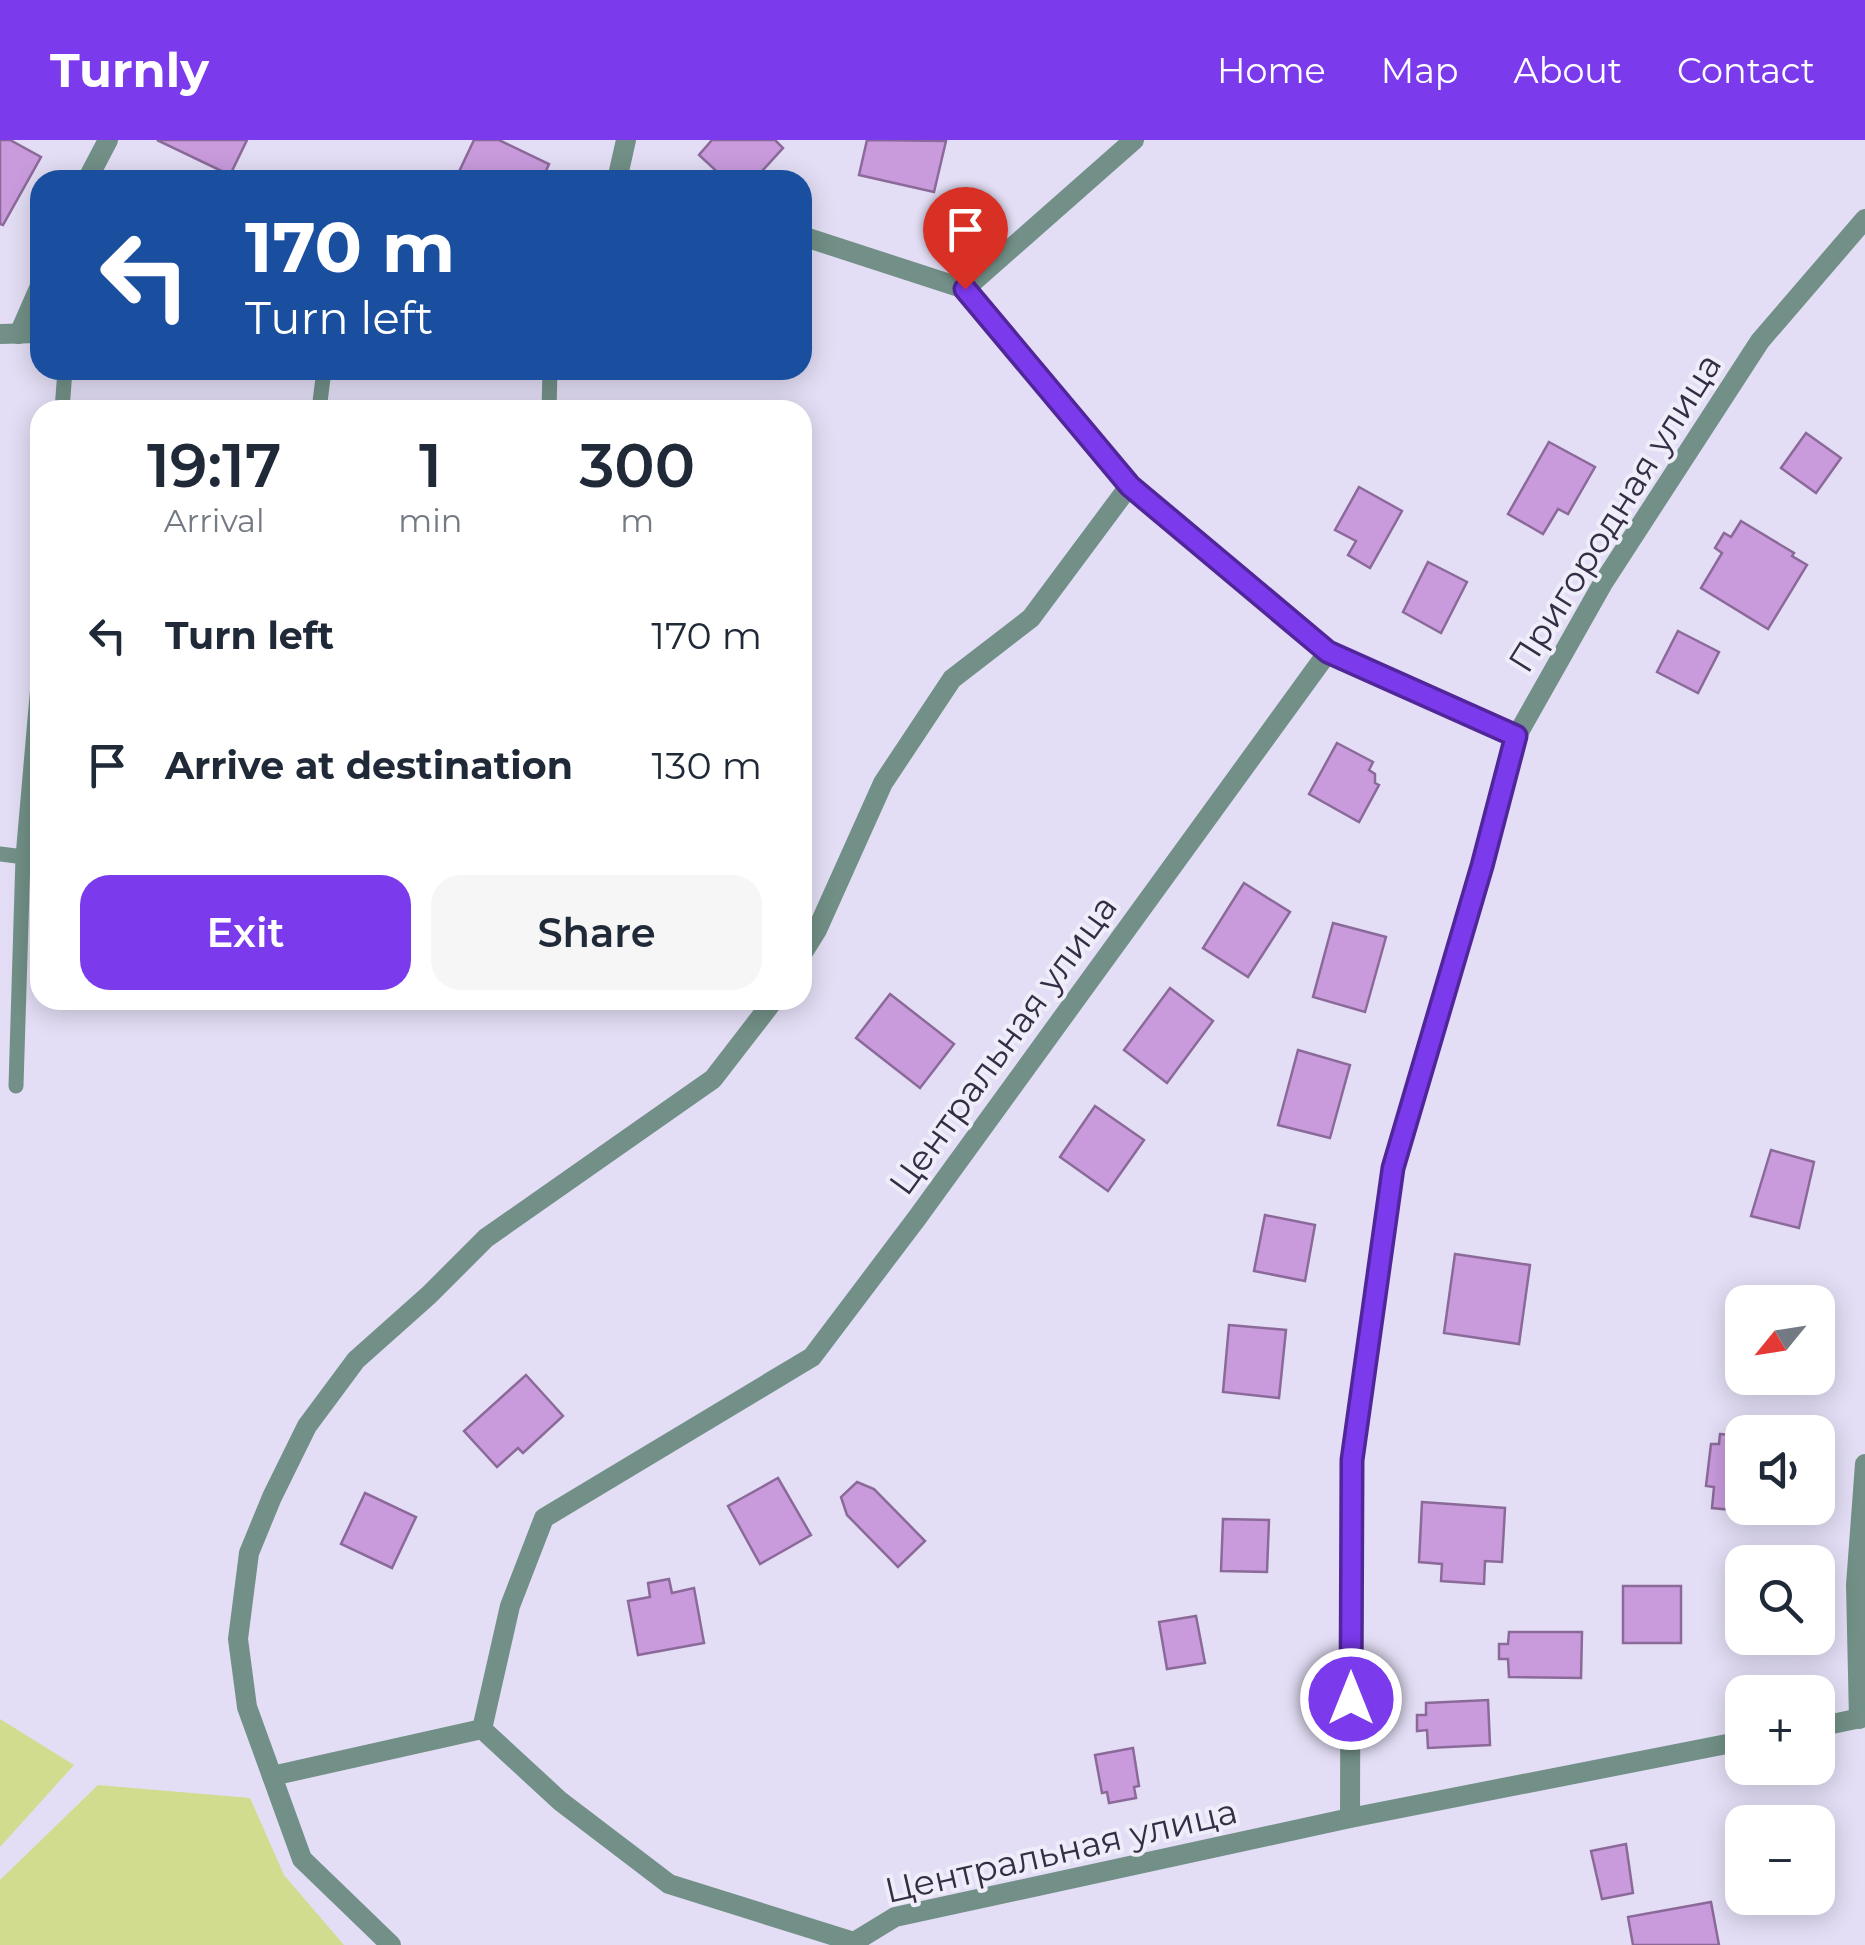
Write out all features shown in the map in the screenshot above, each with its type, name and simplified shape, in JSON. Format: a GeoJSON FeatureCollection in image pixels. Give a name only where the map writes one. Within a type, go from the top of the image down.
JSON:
{"type":"FeatureCollection","features":[{"type":"Feature","properties":{"kind":"street"},"geometry":{"type":"LineString","coordinates":[[92,170],[108,140]]}},
{"type":"Feature","properties":{"kind":"street"},"geometry":{"type":"LineString","coordinates":[[624,170],[626,140]]}},
{"type":"Feature","properties":{"kind":"street"},"geometry":{"type":"LineString","coordinates":[[965,289],[1134,140]]}},
{"type":"Feature","properties":{"kind":"street","name":"Пригородная улица"},"geometry":{"type":"LineString","coordinates":[[1350,1818],[1352,1460],[1393,1168],[1516,736],[1603,583],[1760,341],[1865,220]]}},
{"type":"Feature","properties":{"kind":"street"},"geometry":{"type":"LineString","coordinates":[[812,239],[965,289],[1130,486],[1328,652],[1516,736]]}},
{"type":"Feature","properties":{"kind":"street"},"geometry":{"type":"LineString","coordinates":[[20,334],[30,310]]}},
{"type":"Feature","properties":{"kind":"street"},"geometry":{"type":"LineString","coordinates":[[812,938],[883,783],[952,679],[1030,618],[1130,486]]}},
{"type":"Feature","properties":{"kind":"street","name":"Центральная улица"},"geometry":{"type":"LineString","coordinates":[[1328,652],[812,1357],[544,1518],[510,1606],[482,1729],[560,1801],[668,1884],[854,1944],[896,1916],[1350,1818],[1725,1745]]}},
{"type":"Feature","properties":{"kind":"street"},"geometry":{"type":"LineString","coordinates":[[391,1945],[302,1858],[246,1708],[238,1639],[249,1552],[307,1426],[356,1360],[430,1295],[486,1238],[713,1079],[766,1010]]}},
{"type":"Feature","properties":{"kind":"street"},"geometry":{"type":"LineString","coordinates":[[1835,1724],[1862,1718],[1856,1585],[1865,1464]]}},
{"type":"Feature","properties":{"kind":"street"},"geometry":{"type":"LineString","coordinates":[[272,1776],[482,1729]]}},
{"type":"Feature","properties":{"kind":"lane"},"geometry":{"type":"LineString","coordinates":[[0,854],[30,858]]}},
{"type":"Feature","properties":{"kind":"lane"},"geometry":{"type":"LineString","coordinates":[[16,1086],[30,886]]}},
{"type":"Feature","properties":{"kind":"green space"},"geometry":{"type":"Polygon","coordinates":[[[0,1719],[74,1765],[0,1847],[0,1719]]]}},
{"type":"Feature","properties":{"kind":"green space"},"geometry":{"type":"Polygon","coordinates":[[[98,1785],[250,1798],[284,1875],[344,1945],[0,1945],[0,1880],[98,1785]]]}},
{"type":"Feature","properties":{"kind":"building"},"geometry":{"type":"Polygon","coordinates":[[[0,140],[10,140],[41,157],[30,170],[3,225],[0,140]]]}},
{"type":"Feature","properties":{"kind":"building"},"geometry":{"type":"Polygon","coordinates":[[[157,140],[247,140],[232,170],[220,170],[157,140]]]}},
{"type":"Feature","properties":{"kind":"building"},"geometry":{"type":"Polygon","coordinates":[[[474,140],[499,140],[549,164],[546,170],[460,170],[474,140]]]}},
{"type":"Feature","properties":{"kind":"building"},"geometry":{"type":"Polygon","coordinates":[[[712,140],[775,140],[783,148],[763,170],[715,170],[699,155],[712,140]]]}},
{"type":"Feature","properties":{"kind":"building"},"geometry":{"type":"Polygon","coordinates":[[[867,140],[946,141],[934,192],[859,175],[867,140]]]}},
{"type":"Feature","properties":{"kind":"building"},"geometry":{"type":"Polygon","coordinates":[[[1806,433],[1841,458],[1816,493],[1781,468],[1806,433]]]}},
{"type":"Feature","properties":{"kind":"building"},"geometry":{"type":"Polygon","coordinates":[[[1549,442],[1595,467],[1568,514],[1558,509],[1543,534],[1508,514],[1549,442]]]}},
{"type":"Feature","properties":{"kind":"building"},"geometry":{"type":"Polygon","coordinates":[[[1359,487],[1402,511],[1370,568],[1348,555],[1356,541],[1335,530],[1359,487]]]}},
{"type":"Feature","properties":{"kind":"building"},"geometry":{"type":"Polygon","coordinates":[[[1741,521],[1807,565],[1768,629],[1701,588],[1722,553],[1715,548],[1724,533],[1731,537],[1741,521]]]}},
{"type":"Feature","properties":{"kind":"building"},"geometry":{"type":"Polygon","coordinates":[[[1428,562],[1467,582],[1441,633],[1403,612],[1428,562]]]}},
{"type":"Feature","properties":{"kind":"building"},"geometry":{"type":"Polygon","coordinates":[[[1678,631],[1719,652],[1698,693],[1657,672],[1678,631]]]}},
{"type":"Feature","properties":{"kind":"building"},"geometry":{"type":"Polygon","coordinates":[[[1337,743],[1373,762],[1369,770],[1379,785],[1359,822],[1309,794],[1337,743]]]}},
{"type":"Feature","properties":{"kind":"building"},"geometry":{"type":"Polygon","coordinates":[[[1244,883],[1290,912],[1248,977],[1203,948],[1244,883]]]}},
{"type":"Feature","properties":{"kind":"building"},"geometry":{"type":"Polygon","coordinates":[[[1333,923],[1386,937],[1365,1012],[1313,997],[1333,923]]]}},
{"type":"Feature","properties":{"kind":"building"},"geometry":{"type":"Polygon","coordinates":[[[1170,988],[1213,1021],[1167,1083],[1124,1050],[1170,988]]]}},
{"type":"Feature","properties":{"kind":"building"},"geometry":{"type":"Polygon","coordinates":[[[890,994],[954,1044],[920,1088],[856,1038],[890,994]]]}},
{"type":"Feature","properties":{"kind":"building"},"geometry":{"type":"Polygon","coordinates":[[[1298,1050],[1350,1065],[1330,1138],[1278,1125],[1298,1050]]]}},
{"type":"Feature","properties":{"kind":"building"},"geometry":{"type":"Polygon","coordinates":[[[1095,1106],[1144,1140],[1108,1191],[1060,1157],[1095,1106]]]}},
{"type":"Feature","properties":{"kind":"building"},"geometry":{"type":"Polygon","coordinates":[[[1771,1150],[1814,1162],[1799,1228],[1751,1216],[1771,1150]]]}},
{"type":"Feature","properties":{"kind":"building"},"geometry":{"type":"Polygon","coordinates":[[[1265,1215],[1315,1225],[1305,1281],[1254,1271],[1265,1215]]]}},
{"type":"Feature","properties":{"kind":"building"},"geometry":{"type":"Polygon","coordinates":[[[1455,1254],[1530,1265],[1519,1344],[1444,1333],[1455,1254]]]}},
{"type":"Feature","properties":{"kind":"building"},"geometry":{"type":"Polygon","coordinates":[[[1229,1325],[1286,1330],[1279,1398],[1223,1392],[1229,1325]]]}},
{"type":"Feature","properties":{"kind":"building"},"geometry":{"type":"Polygon","coordinates":[[[526,1375],[563,1416],[523,1453],[518,1448],[497,1467],[464,1431],[526,1375]]]}},
{"type":"Feature","properties":{"kind":"building"},"geometry":{"type":"Polygon","coordinates":[[[1720,1434],[1725,1434],[1725,1509],[1712,1508],[1714,1487],[1706,1486],[1711,1444],[1719,1444],[1720,1434]]]}},
{"type":"Feature","properties":{"kind":"building"},"geometry":{"type":"Polygon","coordinates":[[[778,1478],[811,1535],[760,1564],[728,1506],[778,1478]]]}},
{"type":"Feature","properties":{"kind":"building"},"geometry":{"type":"Polygon","coordinates":[[[857,1482],[874,1489],[925,1541],[898,1567],[847,1515],[841,1497],[857,1482]]]}},
{"type":"Feature","properties":{"kind":"building"},"geometry":{"type":"Polygon","coordinates":[[[365,1493],[416,1517],[392,1568],[341,1544],[365,1493]]]}},
{"type":"Feature","properties":{"kind":"building"},"geometry":{"type":"Polygon","coordinates":[[[1422,1502],[1505,1508],[1502,1562],[1485,1561],[1484,1584],[1441,1581],[1442,1564],[1419,1562],[1422,1502]]]}},
{"type":"Feature","properties":{"kind":"building"},"geometry":{"type":"Polygon","coordinates":[[[1223,1519],[1269,1520],[1267,1572],[1221,1571],[1223,1519]]]}},
{"type":"Feature","properties":{"kind":"building"},"geometry":{"type":"Polygon","coordinates":[[[669,1579],[672,1593],[694,1588],[704,1643],[638,1655],[628,1601],[650,1597],[648,1583],[669,1579]]]}},
{"type":"Feature","properties":{"kind":"building"},"geometry":{"type":"Polygon","coordinates":[[[1623,1586],[1681,1586],[1681,1643],[1623,1643],[1623,1586]]]}},
{"type":"Feature","properties":{"kind":"building"},"geometry":{"type":"Polygon","coordinates":[[[1196,1616],[1205,1663],[1167,1669],[1159,1622],[1196,1616]]]}},
{"type":"Feature","properties":{"kind":"building"},"geometry":{"type":"Polygon","coordinates":[[[1509,1632],[1582,1632],[1581,1678],[1509,1677],[1508,1659],[1499,1659],[1499,1644],[1508,1644],[1509,1632]]]}},
{"type":"Feature","properties":{"kind":"building"},"geometry":{"type":"Polygon","coordinates":[[[1488,1700],[1490,1745],[1428,1748],[1427,1730],[1417,1731],[1417,1715],[1426,1715],[1426,1703],[1488,1700]]]}},
{"type":"Feature","properties":{"kind":"building"},"geometry":{"type":"Polygon","coordinates":[[[1133,1748],[1139,1786],[1134,1787],[1136,1798],[1109,1803],[1107,1792],[1102,1793],[1095,1755],[1133,1748]]]}},
{"type":"Feature","properties":{"kind":"building"},"geometry":{"type":"Polygon","coordinates":[[[1626,1844],[1633,1893],[1602,1899],[1591,1851],[1626,1844]]]}},
{"type":"Feature","properties":{"kind":"building"},"geometry":{"type":"Polygon","coordinates":[[[1711,1902],[1719,1945],[1633,1945],[1628,1917],[1711,1902]]]}},
{"type":"Feature","properties":{"kind":"route"},"geometry":{"type":"LineString","coordinates":[[965,289],[1130,486],[1328,652],[1516,736],[1393,1168],[1352,1460],[1351,1699]]}}]}
